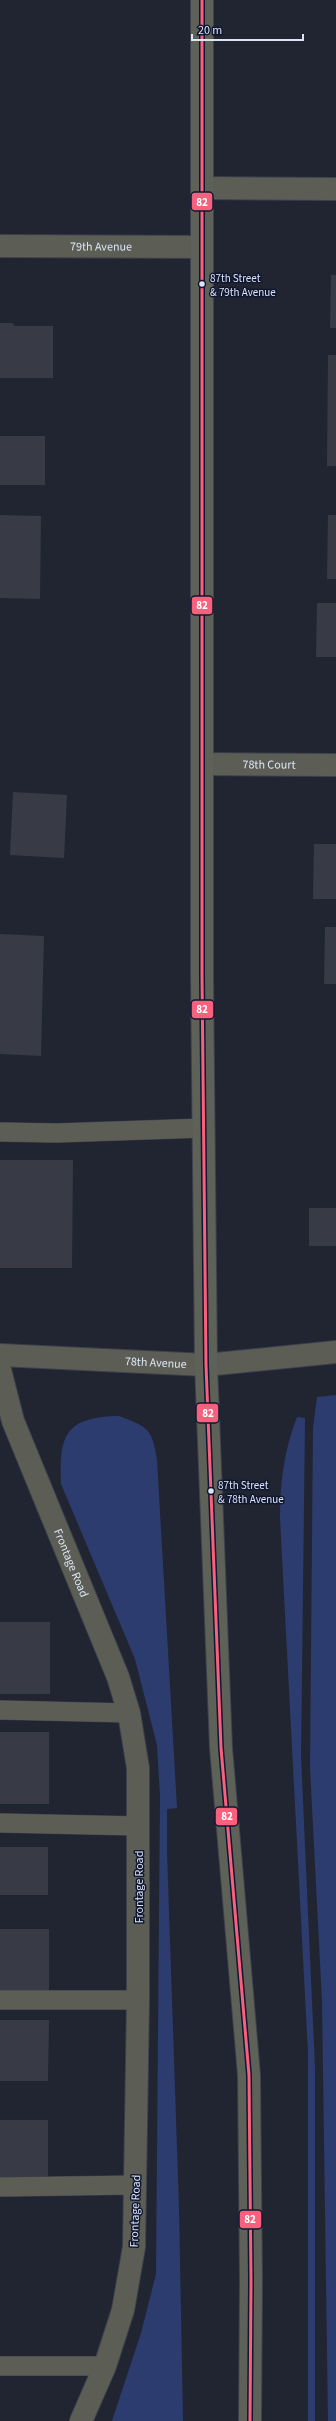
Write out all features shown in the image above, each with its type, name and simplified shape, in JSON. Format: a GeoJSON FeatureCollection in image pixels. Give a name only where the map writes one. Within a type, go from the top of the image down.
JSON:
{"type":"FeatureCollection","features":[{"type":"Feature","properties":{"kind":"main road"},"geometry":{"type":"LineString","coordinates":[[202,0],[202,764],[206,1365],[221,1748],[249,2074],[251,2273],[250,2421]]}},
{"type":"Feature","properties":{"kind":"street"},"geometry":{"type":"LineString","coordinates":[[202,188],[336,189]]}},
{"type":"Feature","properties":{"kind":"street","name":"79th Avenue"},"geometry":{"type":"LineString","coordinates":[[0,246],[202,247]]}},
{"type":"Feature","properties":{"kind":"street","name":"78th Court"},"geometry":{"type":"LineString","coordinates":[[202,764],[336,765]]}},
{"type":"Feature","properties":{"kind":"street","name":"78th Avenue"},"geometry":{"type":"LineString","coordinates":[[0,1355],[206,1365],[336,1352]]}},
{"type":"Feature","properties":{"kind":"street","name":"Frontage Road"},"geometry":{"type":"LineString","coordinates":[[0,1370],[13,1421],[95,1617],[118,1677],[129,1712],[138,1768],[138,2000],[136,2185],[133,2254],[123,2310],[105,2366],[81,2421]]}},
{"type":"Feature","properties":{"kind":"lane"},"geometry":{"type":"LineString","coordinates":[[0,1132],[57,1133],[204,1128]]}},
{"type":"Feature","properties":{"kind":"lane"},"geometry":{"type":"LineString","coordinates":[[0,1710],[129,1712]]}},
{"type":"Feature","properties":{"kind":"lane"},"geometry":{"type":"LineString","coordinates":[[0,1824],[139,1826]]}},
{"type":"Feature","properties":{"kind":"lane"},"geometry":{"type":"LineString","coordinates":[[0,2000],[138,2000]]}},
{"type":"Feature","properties":{"kind":"lane"},"geometry":{"type":"LineString","coordinates":[[0,2187],[136,2185]]}},
{"type":"Feature","properties":{"kind":"lane"},"geometry":{"type":"LineString","coordinates":[[0,2366],[105,2366]]}},
{"type":"Feature","properties":{"kind":"shaded area"},"geometry":{"type":"Polygon","coordinates":[[[336,1395],[336,2421],[328,2421],[322,2001],[310,1768],[313,1428],[317,1397],[336,1395]]]}},
{"type":"Feature","properties":{"kind":"shaded area"},"geometry":{"type":"Polygon","coordinates":[[[119,1416],[142,1426],[147,1430],[153,1441],[157,1460],[177,1808],[167,1809],[167,1852],[179,2208],[183,2421],[112,2421],[141,2333],[156,2274],[160,1796],[157,1745],[135,1659],[61,1484],[61,1467],[64,1441],[69,1432],[76,1425],[87,1420],[101,1417],[119,1416]]]}},
{"type":"Feature","properties":{"kind":"shaded area"},"geometry":{"type":"Polygon","coordinates":[[[297,1417],[305,1418],[301,1757],[315,2068],[315,2421],[308,2421],[308,2053],[280,1518],[281,1492],[286,1454],[297,1417]]]}},
{"type":"Feature","properties":{"kind":"building"},"geometry":{"type":"Polygon","coordinates":[[[331,275],[336,275],[336,328],[330,328],[331,275]]]}},
{"type":"Feature","properties":{"kind":"building"},"geometry":{"type":"Polygon","coordinates":[[[0,323],[13,323],[14,326],[53,326],[53,378],[0,378],[0,323]]]}},
{"type":"Feature","properties":{"kind":"building"},"geometry":{"type":"Polygon","coordinates":[[[328,355],[336,355],[336,466],[327,466],[328,355]]]}},
{"type":"Feature","properties":{"kind":"building"},"geometry":{"type":"Polygon","coordinates":[[[0,436],[45,436],[45,485],[0,485],[0,436]]]}},
{"type":"Feature","properties":{"kind":"building"},"geometry":{"type":"Polygon","coordinates":[[[0,515],[41,516],[40,599],[0,598],[0,515]]]}},
{"type":"Feature","properties":{"kind":"building"},"geometry":{"type":"Polygon","coordinates":[[[328,515],[336,515],[336,579],[327,579],[328,515]]]}},
{"type":"Feature","properties":{"kind":"building"},"geometry":{"type":"Polygon","coordinates":[[[317,603],[336,603],[336,657],[316,657],[317,603]]]}},
{"type":"Feature","properties":{"kind":"building"},"geometry":{"type":"Polygon","coordinates":[[[13,792],[67,795],[64,858],[10,855],[13,792]]]}},
{"type":"Feature","properties":{"kind":"building"},"geometry":{"type":"Polygon","coordinates":[[[314,844],[336,844],[336,899],[313,899],[314,844]]]}},
{"type":"Feature","properties":{"kind":"building"},"geometry":{"type":"Polygon","coordinates":[[[325,927],[336,927],[336,984],[324,984],[325,927]]]}},
{"type":"Feature","properties":{"kind":"building"},"geometry":{"type":"Polygon","coordinates":[[[0,934],[44,936],[41,1056],[0,1054],[0,934]]]}},
{"type":"Feature","properties":{"kind":"building"},"geometry":{"type":"Polygon","coordinates":[[[0,1160],[73,1160],[72,1268],[0,1268],[0,1160]]]}},
{"type":"Feature","properties":{"kind":"building"},"geometry":{"type":"Polygon","coordinates":[[[309,1208],[336,1208],[336,1246],[309,1246],[309,1208]]]}},
{"type":"Feature","properties":{"kind":"building"},"geometry":{"type":"Polygon","coordinates":[[[0,1622],[50,1622],[50,1694],[0,1694],[0,1622]]]}},
{"type":"Feature","properties":{"kind":"building"},"geometry":{"type":"Polygon","coordinates":[[[0,1732],[49,1732],[49,1804],[0,1804],[0,1732]]]}},
{"type":"Feature","properties":{"kind":"building"},"geometry":{"type":"Polygon","coordinates":[[[0,1847],[48,1847],[48,1895],[0,1895],[0,1847]]]}},
{"type":"Feature","properties":{"kind":"building"},"geometry":{"type":"Polygon","coordinates":[[[0,1929],[49,1929],[49,1990],[0,1990],[0,1929]]]}},
{"type":"Feature","properties":{"kind":"building"},"geometry":{"type":"Polygon","coordinates":[[[0,2020],[49,2020],[48,2081],[0,2081],[0,2020]]]}},
{"type":"Feature","properties":{"kind":"building"},"geometry":{"type":"Polygon","coordinates":[[[0,2120],[48,2120],[48,2181],[0,2181],[0,2120]]]}},
{"type":"Feature","properties":{"kind":"transit line","name":"82"},"geometry":{"type":"LineString","coordinates":[[202,0],[202,975],[206,1365],[221,1748],[249,2075],[251,2281],[250,2421]]}},
{"type":"Feature","properties":{"kind":"place","name":"87th Street & 79th Avenue"},"geometry":{"type":"Point","coordinates":[202,284]}},
{"type":"Feature","properties":{"kind":"place","name":"87th Street & 78th Avenue"},"geometry":{"type":"Point","coordinates":[211,1491]}}]}
